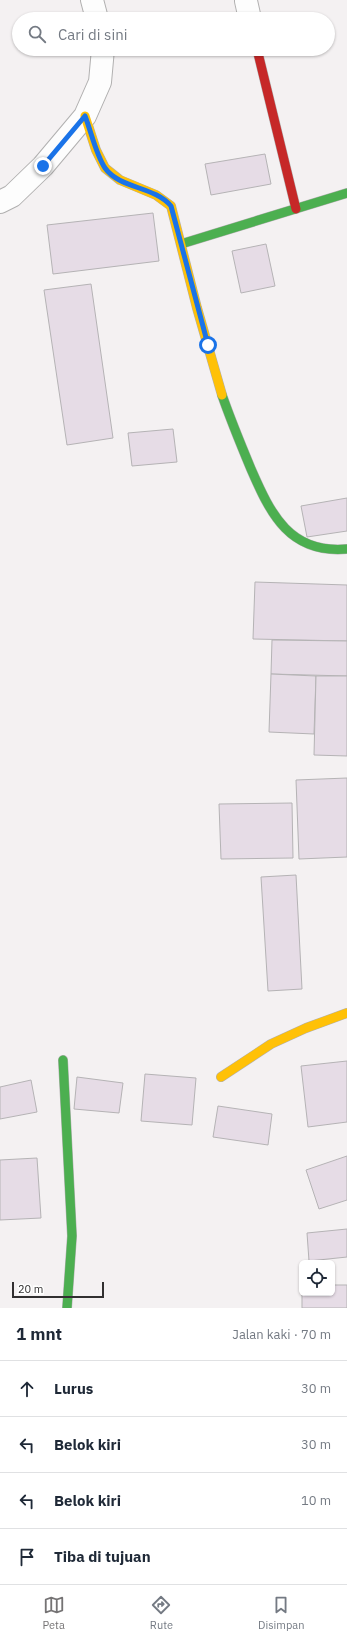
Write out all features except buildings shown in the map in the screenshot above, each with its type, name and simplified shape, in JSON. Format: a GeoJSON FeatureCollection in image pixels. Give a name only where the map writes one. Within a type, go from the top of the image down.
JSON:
{"type":"FeatureCollection","features":[{"type":"Feature","properties":{"kind":"street"},"geometry":{"type":"LineString","coordinates":[[92,0],[95,12]]}},
{"type":"Feature","properties":{"kind":"street"},"geometry":{"type":"LineString","coordinates":[[0,202],[12,196],[43,166],[85,116],[100,82],[102,56]]}},
{"type":"Feature","properties":{"kind":"street"},"geometry":{"type":"LineString","coordinates":[[259,56],[296,209]]}},
{"type":"Feature","properties":{"kind":"street"},"geometry":{"type":"LineString","coordinates":[[85,116],[105,168],[117,179],[165,198],[171,206],[208,345],[237,439],[267,503],[285,530],[299,540],[315,549],[347,549]]}},
{"type":"Feature","properties":{"kind":"street"},"geometry":{"type":"LineString","coordinates":[[181,244],[347,193]]}},
{"type":"Feature","properties":{"kind":"street"},"geometry":{"type":"LineString","coordinates":[[221,1077],[271,1044],[306,1028],[347,1013]]}},
{"type":"Feature","properties":{"kind":"street"},"geometry":{"type":"LineString","coordinates":[[63,1060],[72,1236],[68,1308]]}},
{"type":"Feature","properties":{"kind":"traffic: fast"},"geometry":{"type":"LineString","coordinates":[[181,244],[347,193]]}},
{"type":"Feature","properties":{"kind":"traffic: fast"},"geometry":{"type":"LineString","coordinates":[[222,395],[232,424],[251,469],[266,502],[275,516],[285,528],[297,538],[311,545],[327,549],[347,549]]}},
{"type":"Feature","properties":{"kind":"traffic: fast"},"geometry":{"type":"LineString","coordinates":[[63,1060],[72,1236],[67,1308]]}},
{"type":"Feature","properties":{"kind":"traffic: slow"},"geometry":{"type":"LineString","coordinates":[[85,116],[96,150],[105,168],[120,180],[156,195],[171,206],[197,308],[222,395]]}},
{"type":"Feature","properties":{"kind":"traffic: slow"},"geometry":{"type":"LineString","coordinates":[[221,1077],[271,1044],[306,1028],[347,1013]]}},
{"type":"Feature","properties":{"kind":"traffic: jam"},"geometry":{"type":"LineString","coordinates":[[259,56],[296,209]]}},
{"type":"Feature","properties":{"kind":"route"},"geometry":{"type":"LineString","coordinates":[[43,166],[85,116],[105,168],[117,179],[165,198],[171,206],[208,345]]}}]}
